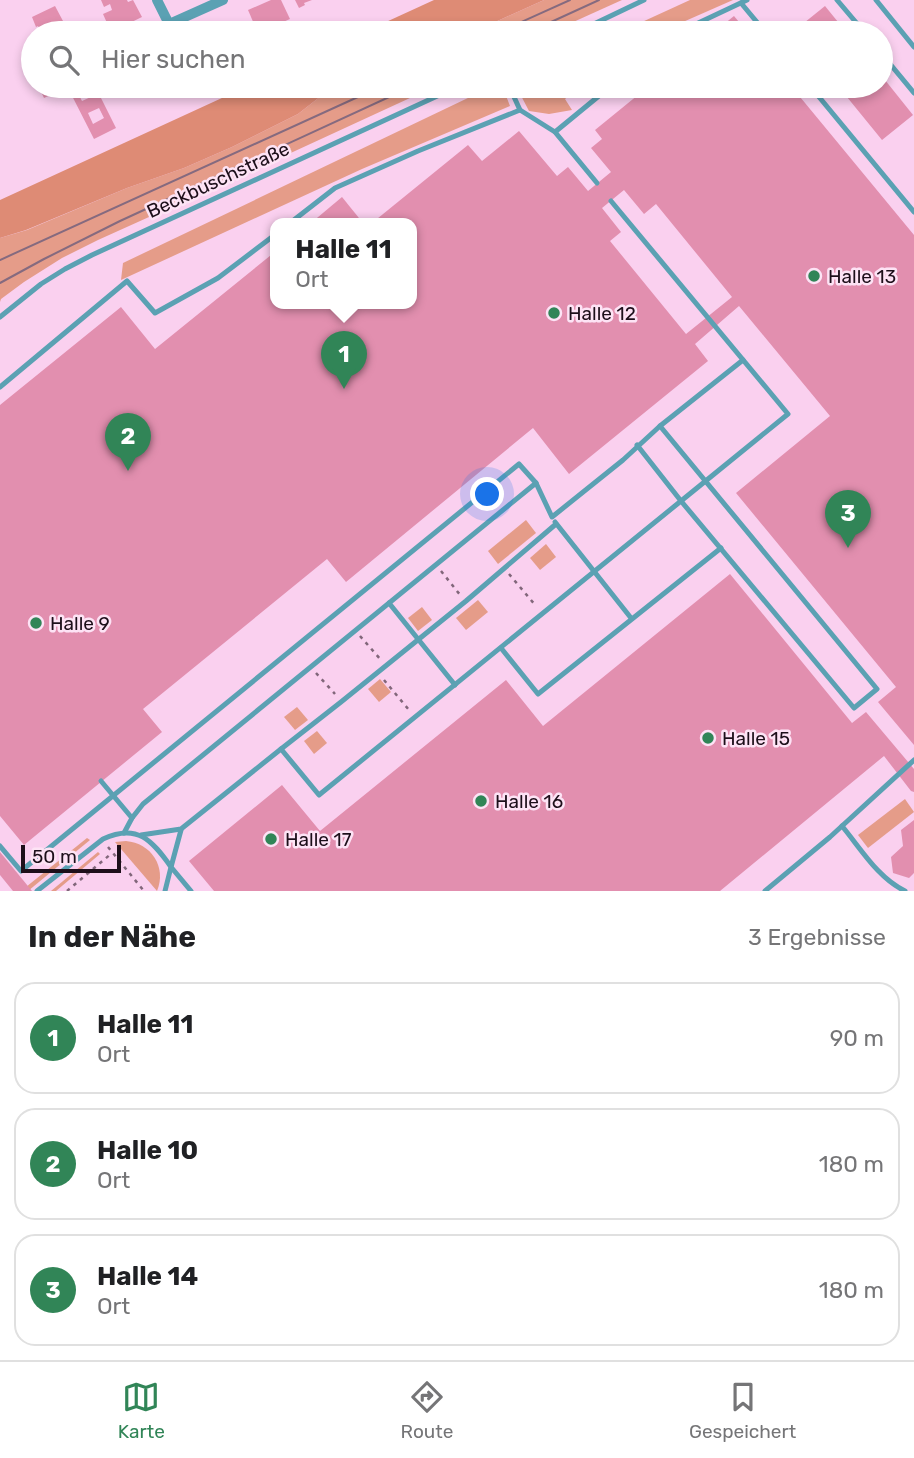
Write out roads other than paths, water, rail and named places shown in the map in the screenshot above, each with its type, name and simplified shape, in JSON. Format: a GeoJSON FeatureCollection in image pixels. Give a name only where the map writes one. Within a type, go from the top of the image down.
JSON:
{"type":"FeatureCollection","features":[{"type":"Feature","properties":{"kind":"street"},"geometry":{"type":"LineString","coordinates":[[157,0],[168,21]]}},
{"type":"Feature","properties":{"kind":"street"},"geometry":{"type":"LineString","coordinates":[[176,21],[223,0]]}},
{"type":"Feature","properties":{"kind":"lane"},"geometry":{"type":"LineString","coordinates":[[600,21],[644,0]]}},
{"type":"Feature","properties":{"kind":"lane"},"geometry":{"type":"LineString","coordinates":[[838,0],[855,21]]}},
{"type":"Feature","properties":{"kind":"lane"},"geometry":{"type":"LineString","coordinates":[[876,0],[914,47]]}},
{"type":"Feature","properties":{"kind":"lane"},"geometry":{"type":"LineString","coordinates":[[702,21],[744,1],[758,21]]}},
{"type":"Feature","properties":{"kind":"lane"},"geometry":{"type":"LineString","coordinates":[[893,68],[914,93]]}},
{"type":"Feature","properties":{"kind":"lane"},"geometry":{"type":"LineString","coordinates":[[906,84],[914,78]]}},
{"type":"Feature","properties":{"kind":"lane","name":"Beckbuschstraße"},"geometry":{"type":"LineString","coordinates":[[0,317],[41,284],[83,260],[432,98]]}},
{"type":"Feature","properties":{"kind":"lane"},"geometry":{"type":"LineString","coordinates":[[514,98],[520,110],[555,132],[597,183]]}},
{"type":"Feature","properties":{"kind":"lane"},"geometry":{"type":"LineString","coordinates":[[555,132],[596,98]]}},
{"type":"Feature","properties":{"kind":"lane"},"geometry":{"type":"LineString","coordinates":[[820,98],[914,212]]}},
{"type":"Feature","properties":{"kind":"lane"},"geometry":{"type":"LineString","coordinates":[[296,218],[335,188],[429,146],[520,110]]}},
{"type":"Feature","properties":{"kind":"lane"},"geometry":{"type":"LineString","coordinates":[[281,748],[319,794],[788,414],[611,201]]}},
{"type":"Feature","properties":{"kind":"lane"},"geometry":{"type":"LineString","coordinates":[[0,387],[127,281],[155,313],[218,278],[270,239]]}},
{"type":"Feature","properties":{"kind":"lane"},"geometry":{"type":"LineString","coordinates":[[552,517],[743,360]]}},
{"type":"Feature","properties":{"kind":"lane"},"geometry":{"type":"LineString","coordinates":[[637,445],[854,708],[877,689],[660,426]]}},
{"type":"Feature","properties":{"kind":"lane"},"geometry":{"type":"LineString","coordinates":[[0,846],[21,871],[519,464],[536,483],[556,524],[631,618]]}},
{"type":"Feature","properties":{"kind":"lane"},"geometry":{"type":"LineString","coordinates":[[124,833],[143,804],[536,483]]}},
{"type":"Feature","properties":{"kind":"lane"},"geometry":{"type":"LineString","coordinates":[[37,891],[111,835],[141,835],[181,830],[466,601],[556,524]]}},
{"type":"Feature","properties":{"kind":"lane"},"geometry":{"type":"LineString","coordinates":[[501,648],[538,694],[721,548]]}},
{"type":"Feature","properties":{"kind":"lane"},"geometry":{"type":"LineString","coordinates":[[388,603],[455,685]]}},
{"type":"Feature","properties":{"kind":"lane"},"geometry":{"type":"LineString","coordinates":[[765,891],[830,837],[914,760]]}},
{"type":"Feature","properties":{"kind":"lane"},"geometry":{"type":"LineString","coordinates":[[101,782],[132,818]]}},
{"type":"Feature","properties":{"kind":"lane"},"geometry":{"type":"LineString","coordinates":[[842,826],[877,869],[893,885],[905,891]]}},
{"type":"Feature","properties":{"kind":"lane"},"geometry":{"type":"LineString","coordinates":[[165,891],[181,830]]}},
{"type":"Feature","properties":{"kind":"lane"},"geometry":{"type":"LineString","coordinates":[[141,835],[158,848],[191,891]]}},
{"type":"Feature","properties":{"kind":"tram line"},"geometry":{"type":"LineString","coordinates":[[524,21],[570,0]]}},
{"type":"Feature","properties":{"kind":"tram line"},"geometry":{"type":"LineString","coordinates":[[553,21],[599,0]]}},
{"type":"Feature","properties":{"kind":"tram line"},"geometry":{"type":"LineString","coordinates":[[0,260],[356,98]]}},
{"type":"Feature","properties":{"kind":"tram line"},"geometry":{"type":"LineString","coordinates":[[0,283],[120,221],[387,98]]}},
{"type":"Feature","properties":{"kind":"place","name":"Halle 13"},"geometry":{"type":"Point","coordinates":[814,276]}},
{"type":"Feature","properties":{"kind":"place","name":"Halle 12"},"geometry":{"type":"Point","coordinates":[554,313]}},
{"type":"Feature","properties":{"kind":"place","name":"Halle 11"},"geometry":{"type":"Point","coordinates":[344,389]}},
{"type":"Feature","properties":{"kind":"place","name":"Halle 10"},"geometry":{"type":"Point","coordinates":[128,471]}},
{"type":"Feature","properties":{"kind":"place","name":"Halle 14"},"geometry":{"type":"Point","coordinates":[848,548]}},
{"type":"Feature","properties":{"kind":"place","name":"Halle 9"},"geometry":{"type":"Point","coordinates":[36,623]}},
{"type":"Feature","properties":{"kind":"place","name":"Halle 15"},"geometry":{"type":"Point","coordinates":[708,738]}},
{"type":"Feature","properties":{"kind":"place","name":"Halle 16"},"geometry":{"type":"Point","coordinates":[481,801]}},
{"type":"Feature","properties":{"kind":"place","name":"Halle 17"},"geometry":{"type":"Point","coordinates":[271,839]}}]}
